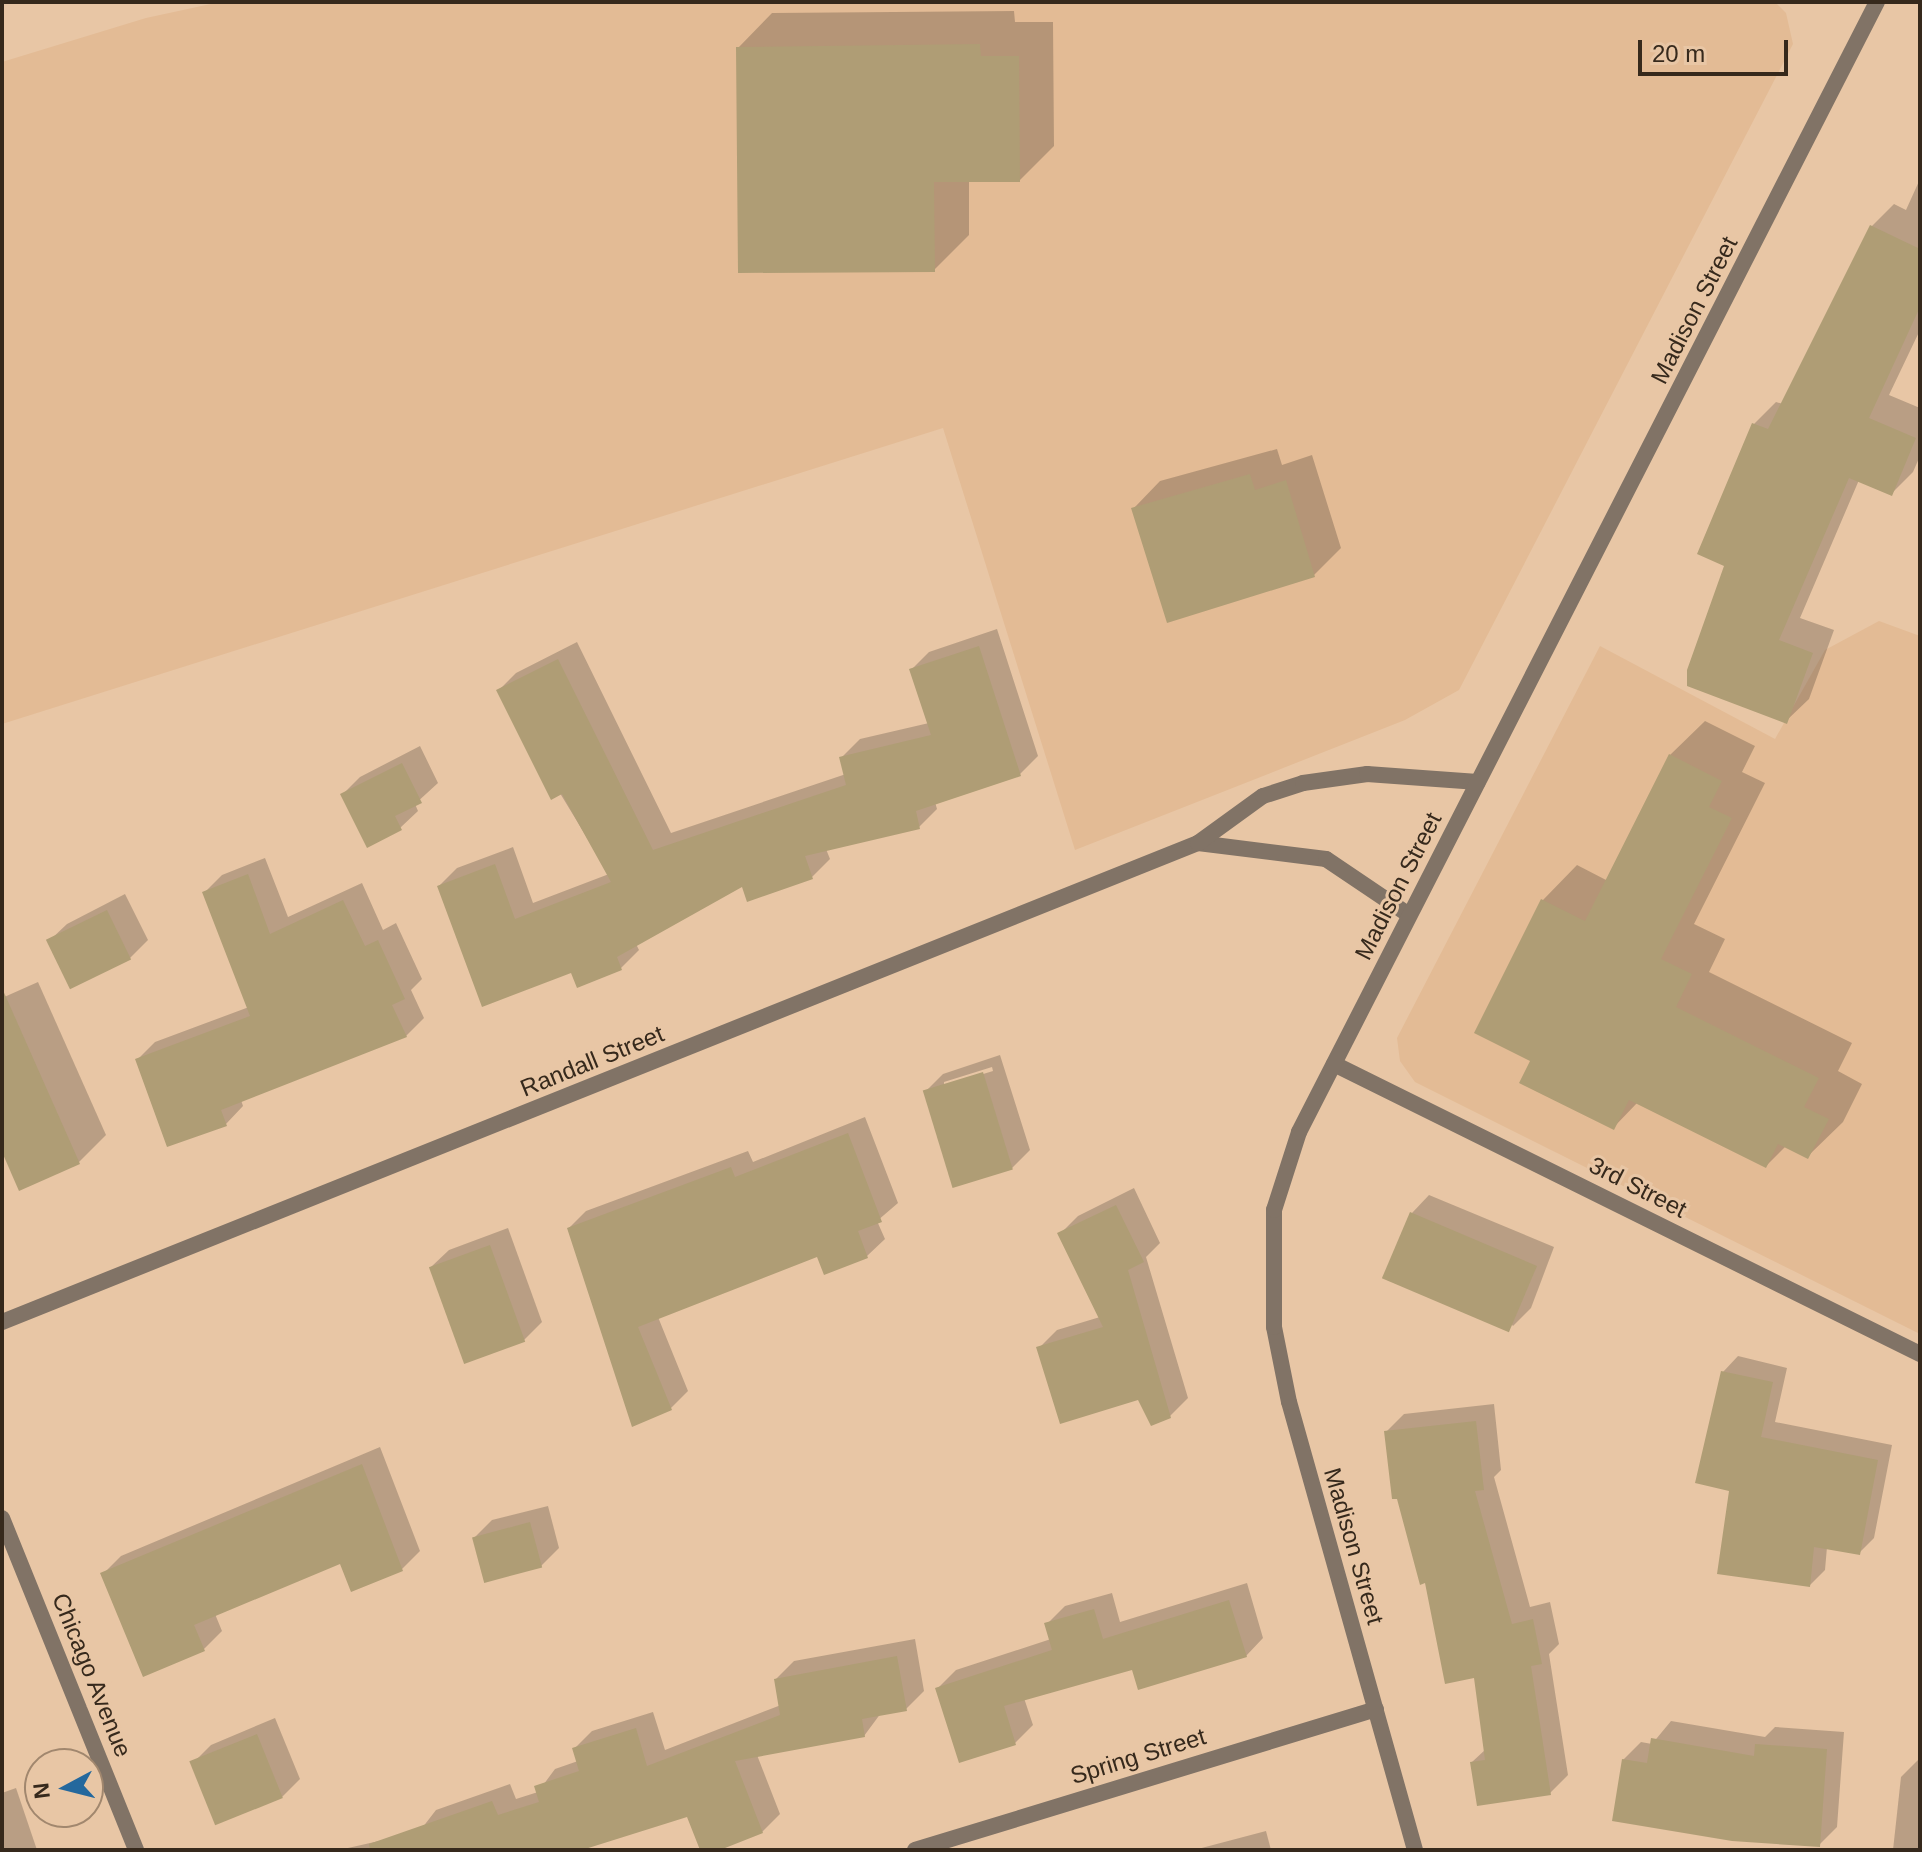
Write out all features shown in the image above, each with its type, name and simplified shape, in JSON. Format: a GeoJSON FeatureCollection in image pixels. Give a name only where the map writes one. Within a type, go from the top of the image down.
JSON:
{"type":"FeatureCollection","features":[{"type":"Feature","properties":{"kind":"street","name":"Madison Street"},"geometry":{"type":"LineString","coordinates":[[1415,1850],[1289,1402],[1274,1327],[1274,1210],[1299,1132],[1877,2]]}},
{"type":"Feature","properties":{"kind":"street","name":"Randall Street"},"geometry":{"type":"LineString","coordinates":[[2,1322],[1198,843],[1263,796],[1303,783],[1367,774],[1478,782]]}},
{"type":"Feature","properties":{"kind":"street","name":"Randall Street"},"geometry":{"type":"LineString","coordinates":[[1198,843],[1326,859],[1409,915]]}},
{"type":"Feature","properties":{"kind":"street","name":"3rd Street"},"geometry":{"type":"LineString","coordinates":[[1334,1064],[1920,1354]]}},
{"type":"Feature","properties":{"kind":"street","name":"Chicago Avenue"},"geometry":{"type":"LineString","coordinates":[[2,1518],[136,1850]]}},
{"type":"Feature","properties":{"kind":"street","name":"Spring Street"},"geometry":{"type":"LineString","coordinates":[[915,1850],[1376,1709]]}},
{"type":"Feature","properties":{"kind":"shaded area"},"geometry":{"type":"Polygon","coordinates":[[[220,2],[1775,2],[1786,13],[1793,44],[1459,690],[1405,720],[1075,850],[943,428],[2,724],[2,62],[146,18],[220,2]]]}},
{"type":"Feature","properties":{"kind":"shaded area"},"geometry":{"type":"Polygon","coordinates":[[[1879,621],[1920,636],[1920,1334],[1415,1082],[1400,1061],[1397,1038],[1600,646],[1775,739],[1825,650],[1879,621]]]}},
{"type":"Feature","properties":{"kind":"building"},"geometry":{"type":"Polygon","coordinates":[[[980,44],[981,56],[1019,56],[1020,182],[934,182],[935,272],[738,273],[736,47],[980,44]]]}},
{"type":"Feature","properties":{"kind":"building"},"geometry":{"type":"Polygon","coordinates":[[[1870,225],[1920,249],[1920,307],[1869,418],[1916,438],[1892,496],[1849,478],[1779,640],[1813,653],[1787,724],[1687,686],[1687,670],[1724,566],[1697,554],[1752,423],[1768,429],[1870,225]]]}},
{"type":"Feature","properties":{"kind":"building"},"geometry":{"type":"Polygon","coordinates":[[[1250,474],[1255,490],[1286,480],[1315,577],[1167,623],[1131,508],[1250,474]]]}},
{"type":"Feature","properties":{"kind":"building"},"geometry":{"type":"Polygon","coordinates":[[[979,646],[1021,776],[916,811],[920,829],[805,856],[813,879],[747,902],[742,887],[617,957],[622,970],[577,988],[571,973],[482,1007],[437,886],[495,864],[515,919],[611,882],[562,794],[551,800],[496,690],[558,659],[653,850],[846,785],[839,757],[931,735],[909,669],[979,646]]]}},
{"type":"Feature","properties":{"kind":"building"},"geometry":{"type":"Polygon","coordinates":[[[1669,754],[1722,781],[1709,807],[1732,818],[1661,959],[1692,974],[1676,1007],[1819,1078],[1804,1107],[1829,1119],[1808,1159],[1778,1144],[1766,1168],[1629,1100],[1614,1130],[1519,1083],[1530,1061],[1474,1033],[1541,899],[1585,921],[1669,754]]]}},
{"type":"Feature","properties":{"kind":"building"},"geometry":{"type":"Polygon","coordinates":[[[402,763],[422,803],[395,816],[402,830],[367,848],[340,794],[402,763]]]}},
{"type":"Feature","properties":{"kind":"building"},"geometry":{"type":"Polygon","coordinates":[[[248,874],[270,934],[343,900],[365,946],[378,940],[405,999],[392,1005],[407,1037],[221,1110],[227,1126],[167,1147],[135,1059],[250,1016],[202,892],[248,874]]]}},
{"type":"Feature","properties":{"kind":"building"},"geometry":{"type":"Polygon","coordinates":[[[107,910],[131,959],[70,989],[46,940],[107,910]]]}},
{"type":"Feature","properties":{"kind":"building"},"geometry":{"type":"Polygon","coordinates":[[[2,988],[80,1164],[19,1191],[2,1152],[2,988]]]}},
{"type":"Feature","properties":{"kind":"building"},"geometry":{"type":"Polygon","coordinates":[[[983,1072],[1013,1170],[953,1188],[923,1090],[983,1072]]]}},
{"type":"Feature","properties":{"kind":"building"},"geometry":{"type":"Polygon","coordinates":[[[848,1133],[882,1222],[858,1231],[868,1258],[824,1275],[817,1257],[638,1327],[672,1410],[632,1427],[567,1228],[731,1167],[735,1177],[848,1133]]]}},
{"type":"Feature","properties":{"kind":"building"},"geometry":{"type":"Polygon","coordinates":[[[1116,1205],[1144,1262],[1128,1270],[1171,1418],[1151,1426],[1138,1400],[1060,1424],[1036,1347],[1103,1327],[1057,1233],[1116,1205]]]}},
{"type":"Feature","properties":{"kind":"building"},"geometry":{"type":"Polygon","coordinates":[[[1410,1212],[1537,1266],[1509,1332],[1382,1278],[1410,1212]]]}},
{"type":"Feature","properties":{"kind":"building"},"geometry":{"type":"Polygon","coordinates":[[[490,1245],[525,1342],[464,1364],[429,1267],[490,1245]]]}},
{"type":"Feature","properties":{"kind":"building"},"geometry":{"type":"Polygon","coordinates":[[[1721,1371],[1773,1382],[1761,1437],[1878,1460],[1860,1555],[1814,1547],[1810,1587],[1717,1574],[1729,1491],[1695,1483],[1721,1371]]]}},
{"type":"Feature","properties":{"kind":"building"},"geometry":{"type":"Polygon","coordinates":[[[1476,1421],[1484,1490],[1475,1491],[1512,1624],[1533,1619],[1542,1664],[1531,1666],[1551,1795],[1477,1806],[1470,1762],[1485,1760],[1474,1678],[1445,1684],[1425,1583],[1420,1585],[1397,1499],[1392,1499],[1384,1431],[1476,1421]]]}},
{"type":"Feature","properties":{"kind":"building"},"geometry":{"type":"Polygon","coordinates":[[[362,1464],[403,1571],[351,1592],[340,1564],[194,1625],[205,1651],[143,1677],[100,1573],[362,1464]]]}},
{"type":"Feature","properties":{"kind":"building"},"geometry":{"type":"Polygon","coordinates":[[[530,1522],[542,1567],[484,1583],[472,1538],[530,1522]]]}},
{"type":"Feature","properties":{"kind":"building"},"geometry":{"type":"Polygon","coordinates":[[[1229,1600],[1247,1657],[1138,1690],[1132,1670],[1004,1706],[1016,1745],[959,1763],[935,1688],[1052,1650],[1044,1623],[1094,1609],[1103,1639],[1229,1600]]]}},
{"type":"Feature","properties":{"kind":"building"},"geometry":{"type":"Polygon","coordinates":[[[897,1656],[907,1711],[862,1719],[865,1737],[735,1761],[763,1833],[720,1850],[700,1850],[687,1817],[582,1850],[370,1850],[369,1844],[492,1801],[498,1815],[539,1802],[534,1786],[579,1771],[572,1748],[636,1728],[647,1766],[780,1715],[774,1679],[897,1656]]]}},
{"type":"Feature","properties":{"kind":"building"},"geometry":{"type":"Polygon","coordinates":[[[257,1734],[283,1798],[215,1825],[189,1761],[257,1734]]]}},
{"type":"Feature","properties":{"kind":"building"},"geometry":{"type":"Polygon","coordinates":[[[1651,1738],[1754,1756],[1755,1744],[1827,1749],[1820,1847],[1732,1841],[1612,1821],[1622,1759],[1647,1763],[1651,1738]]]}}]}
